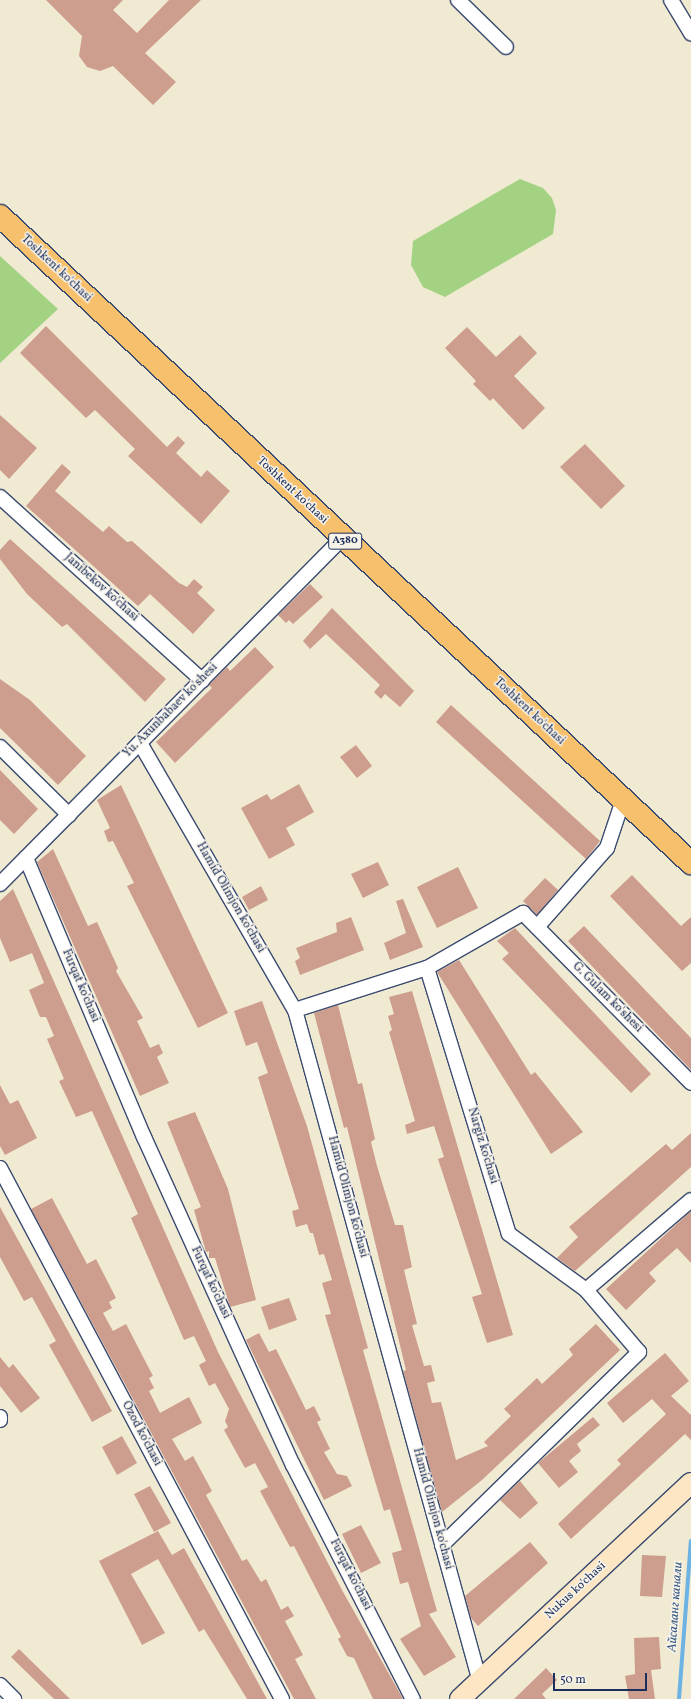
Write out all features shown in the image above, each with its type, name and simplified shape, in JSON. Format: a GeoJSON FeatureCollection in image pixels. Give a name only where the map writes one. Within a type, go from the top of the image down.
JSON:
{"type":"FeatureCollection","features":[{"type":"Feature","properties":{"kind":"highway","name":"Toshkent ko'chasi"},"geometry":{"type":"LineString","coordinates":[[0,216],[342,539],[691,863]]}},
{"type":"Feature","properties":{"kind":"main road","name":"Nukus ko'chasi"},"geometry":{"type":"LineString","coordinates":[[460,1699],[480,1682],[691,1483]]}},
{"type":"Feature","properties":{"kind":"street"},"geometry":{"type":"LineString","coordinates":[[458,0],[506,47]]}},
{"type":"Feature","properties":{"kind":"street"},"geometry":{"type":"LineString","coordinates":[[671,0],[691,33]]}},
{"type":"Feature","properties":{"kind":"street","name":"Janibekov ko'chasi"},"geometry":{"type":"LineString","coordinates":[[0,497],[202,680]]}},
{"type":"Feature","properties":{"kind":"street","name":"Yu. Axunbabaev ko'shesi"},"geometry":{"type":"LineString","coordinates":[[0,884],[342,539]]}},
{"type":"Feature","properties":{"kind":"street","name":"Hamid Olimjon ko'chasi"},"geometry":{"type":"LineString","coordinates":[[140,743],[295,1010],[480,1682]]}},
{"type":"Feature","properties":{"kind":"street"},"geometry":{"type":"LineString","coordinates":[[0,747],[69,815]]}},
{"type":"Feature","properties":{"kind":"street"},"geometry":{"type":"LineString","coordinates":[[537,927],[607,848],[623,800]]}},
{"type":"Feature","properties":{"kind":"street","name":"Furqat ko'chasi"},"geometry":{"type":"LineString","coordinates":[[26,858],[144,1138],[293,1465],[413,1699]]}},
{"type":"Feature","properties":{"kind":"street","name":"G. Gulam ko'shesi"},"geometry":{"type":"LineString","coordinates":[[427,968],[523,913],[691,1083]]}},
{"type":"Feature","properties":{"kind":"street"},"geometry":{"type":"LineString","coordinates":[[295,1010],[427,968]]}},
{"type":"Feature","properties":{"kind":"street","name":"Nargiz ko'chasi"},"geometry":{"type":"LineString","coordinates":[[427,968],[510,1234],[586,1290],[639,1352],[442,1545]]}},
{"type":"Feature","properties":{"kind":"street","name":"Ozod ko'chasi"},"geometry":{"type":"LineString","coordinates":[[0,1168],[282,1699]]}},
{"type":"Feature","properties":{"kind":"street"},"geometry":{"type":"LineString","coordinates":[[586,1290],[691,1200]]}},
{"type":"Feature","properties":{"kind":"green space"},"geometry":{"type":"Polygon","coordinates":[[[520,179],[543,188],[552,198],[556,210],[553,234],[445,297],[423,287],[411,265],[413,241],[520,179]]]}},
{"type":"Feature","properties":{"kind":"green space"},"geometry":{"type":"Polygon","coordinates":[[[0,256],[58,309],[0,363],[0,256]]]}},
{"type":"Feature","properties":{"kind":"building"},"geometry":{"type":"Polygon","coordinates":[[[46,0],[123,0],[113,10],[137,33],[169,0],[201,0],[145,53],[176,82],[153,105],[113,66],[100,71],[87,67],[79,56],[82,36],[46,0]]]}},
{"type":"Feature","properties":{"kind":"building"},"geometry":{"type":"Polygon","coordinates":[[[46,326],[167,447],[178,436],[185,443],[176,453],[201,477],[207,470],[230,491],[201,524],[128,456],[135,449],[95,410],[86,418],[20,353],[46,326]]]}},
{"type":"Feature","properties":{"kind":"building"},"geometry":{"type":"Polygon","coordinates":[[[467,327],[496,357],[520,335],[537,353],[514,376],[545,408],[523,430],[493,398],[490,401],[473,384],[476,381],[445,348],[467,327]]]}},
{"type":"Feature","properties":{"kind":"building"},"geometry":{"type":"Polygon","coordinates":[[[0,415],[37,448],[9,479],[0,470],[0,415]]]}},
{"type":"Feature","properties":{"kind":"building"},"geometry":{"type":"Polygon","coordinates":[[[585,444],[625,486],[601,509],[560,467],[585,444]]]}},
{"type":"Feature","properties":{"kind":"building"},"geometry":{"type":"Polygon","coordinates":[[[62,464],[71,472],[55,491],[103,532],[109,526],[127,542],[132,541],[179,583],[187,587],[194,579],[203,587],[197,593],[215,610],[193,634],[150,594],[138,606],[26,506],[62,464]]]}},
{"type":"Feature","properties":{"kind":"building"},"geometry":{"type":"Polygon","coordinates":[[[10,539],[166,679],[145,702],[67,624],[62,627],[27,594],[0,559],[0,550],[10,539]]]}},
{"type":"Feature","properties":{"kind":"building"},"geometry":{"type":"Polygon","coordinates":[[[310,584],[323,597],[293,624],[289,620],[286,623],[278,615],[310,584]]]}},
{"type":"Feature","properties":{"kind":"building"},"geometry":{"type":"Polygon","coordinates":[[[332,608],[414,691],[400,707],[385,694],[381,699],[374,692],[380,685],[326,634],[310,649],[303,641],[332,608]]]}},
{"type":"Feature","properties":{"kind":"building"},"geometry":{"type":"Polygon","coordinates":[[[255,647],[274,667],[175,763],[156,742],[212,688],[209,685],[227,667],[230,671],[255,647]]]}},
{"type":"Feature","properties":{"kind":"building"},"geometry":{"type":"Polygon","coordinates":[[[0,679],[30,700],[86,756],[58,785],[0,728],[0,679]]]}},
{"type":"Feature","properties":{"kind":"building"},"geometry":{"type":"Polygon","coordinates":[[[451,705],[600,841],[586,859],[436,722],[451,705]]]}},
{"type":"Feature","properties":{"kind":"building"},"geometry":{"type":"Polygon","coordinates":[[[356,745],[372,766],[357,778],[340,757],[356,745]]]}},
{"type":"Feature","properties":{"kind":"building"},"geometry":{"type":"Polygon","coordinates":[[[0,770],[38,809],[14,834],[0,820],[0,770]]]}},
{"type":"Feature","properties":{"kind":"building"},"geometry":{"type":"Polygon","coordinates":[[[299,784],[314,812],[286,828],[295,845],[269,859],[241,808],[267,794],[271,800],[299,784]]]}},
{"type":"Feature","properties":{"kind":"building"},"geometry":{"type":"Polygon","coordinates":[[[121,785],[228,1013],[198,1028],[127,886],[134,883],[113,841],[108,842],[104,831],[110,828],[97,800],[121,785]]]}},
{"type":"Feature","properties":{"kind":"building"},"geometry":{"type":"Polygon","coordinates":[[[53,849],[88,926],[97,922],[118,968],[116,971],[143,1018],[137,1021],[150,1048],[159,1044],[163,1053],[157,1057],[169,1083],[140,1096],[37,862],[53,849]]]}},
{"type":"Feature","properties":{"kind":"building"},"geometry":{"type":"Polygon","coordinates":[[[378,862],[389,885],[363,898],[351,874],[378,862]]]}},
{"type":"Feature","properties":{"kind":"building"},"geometry":{"type":"Polygon","coordinates":[[[458,867],[478,908],[437,928],[417,887],[458,867]]]}},
{"type":"Feature","properties":{"kind":"building"},"geometry":{"type":"Polygon","coordinates":[[[632,875],[681,926],[691,917],[691,963],[682,971],[610,896],[632,875]]]}},
{"type":"Feature","properties":{"kind":"building"},"geometry":{"type":"Polygon","coordinates":[[[545,878],[558,890],[537,915],[523,901],[545,878]]]}},
{"type":"Feature","properties":{"kind":"building"},"geometry":{"type":"Polygon","coordinates":[[[261,886],[268,900],[249,910],[242,897],[261,886]]]}},
{"type":"Feature","properties":{"kind":"building"},"geometry":{"type":"Polygon","coordinates":[[[13,889],[218,1352],[342,1590],[403,1699],[373,1699],[354,1658],[347,1656],[338,1639],[341,1637],[294,1546],[290,1547],[260,1491],[268,1487],[255,1463],[245,1468],[224,1430],[228,1427],[225,1421],[229,1409],[215,1383],[209,1386],[199,1365],[206,1361],[194,1336],[184,1340],[131,1218],[138,1214],[92,1111],[76,1117],[59,1081],[64,1079],[47,1039],[54,1036],[46,1017],[40,1017],[29,990],[44,983],[32,953],[10,962],[0,938],[0,901],[13,889]]]}},
{"type":"Feature","properties":{"kind":"building"},"geometry":{"type":"Polygon","coordinates":[[[403,899],[423,947],[390,960],[384,943],[406,933],[396,901],[403,899]]]}},
{"type":"Feature","properties":{"kind":"building"},"geometry":{"type":"Polygon","coordinates":[[[351,917],[364,950],[300,975],[295,961],[300,958],[296,948],[337,932],[336,923],[351,917]]]}},
{"type":"Feature","properties":{"kind":"building"},"geometry":{"type":"Polygon","coordinates":[[[584,926],[691,1038],[691,1070],[568,941],[584,926]]]}},
{"type":"Feature","properties":{"kind":"building"},"geometry":{"type":"Polygon","coordinates":[[[515,928],[651,1074],[631,1093],[502,959],[509,953],[497,941],[515,928]]]}},
{"type":"Feature","properties":{"kind":"building"},"geometry":{"type":"Polygon","coordinates":[[[459,960],[531,1075],[535,1072],[583,1132],[551,1154],[437,972],[459,960]]]}},
{"type":"Feature","properties":{"kind":"building"},"geometry":{"type":"Polygon","coordinates":[[[412,991],[513,1335],[487,1343],[472,1297],[482,1294],[438,1159],[444,1157],[434,1126],[407,1134],[405,1125],[415,1121],[389,1032],[392,1030],[388,1016],[394,1014],[389,997],[412,991]]]}},
{"type":"Feature","properties":{"kind":"building"},"geometry":{"type":"Polygon","coordinates":[[[262,1001],[307,1126],[368,1348],[363,1350],[437,1611],[429,1614],[456,1657],[424,1676],[400,1639],[421,1626],[408,1582],[400,1584],[392,1553],[402,1550],[390,1509],[384,1511],[325,1315],[331,1314],[322,1283],[332,1280],[324,1254],[319,1255],[313,1233],[310,1233],[307,1224],[296,1227],[292,1211],[299,1209],[258,1077],[268,1073],[257,1042],[246,1046],[234,1011],[262,1001]]]}},
{"type":"Feature","properties":{"kind":"building"},"geometry":{"type":"Polygon","coordinates":[[[338,1005],[358,1084],[362,1083],[375,1139],[371,1142],[377,1166],[395,1225],[403,1225],[412,1267],[404,1270],[417,1324],[412,1325],[424,1366],[431,1365],[435,1381],[427,1383],[432,1403],[441,1402],[456,1460],[488,1446],[484,1442],[511,1416],[504,1409],[537,1378],[542,1384],[573,1355],[569,1349],[596,1324],[620,1350],[482,1480],[442,1512],[403,1371],[406,1370],[347,1127],[344,1128],[314,1013],[338,1005]]]}},
{"type":"Feature","properties":{"kind":"building"},"geometry":{"type":"Polygon","coordinates":[[[0,1085],[10,1104],[18,1100],[37,1138],[5,1155],[0,1146],[0,1085]]]}},
{"type":"Feature","properties":{"kind":"building"},"geometry":{"type":"Polygon","coordinates":[[[195,1112],[228,1189],[256,1300],[230,1307],[215,1258],[209,1258],[209,1251],[206,1252],[194,1210],[201,1207],[167,1122],[195,1112]]]}},
{"type":"Feature","properties":{"kind":"building"},"geometry":{"type":"Polygon","coordinates":[[[691,1133],[691,1167],[575,1271],[557,1258],[578,1237],[569,1227],[666,1144],[672,1150],[691,1133]]]}},
{"type":"Feature","properties":{"kind":"building"},"geometry":{"type":"Polygon","coordinates":[[[52,1198],[87,1264],[96,1259],[116,1298],[109,1302],[112,1308],[103,1313],[113,1331],[126,1324],[153,1376],[149,1378],[154,1388],[149,1391],[160,1413],[189,1397],[202,1423],[172,1439],[185,1461],[193,1456],[212,1491],[206,1495],[242,1561],[247,1559],[261,1582],[266,1579],[281,1610],[288,1606],[294,1616],[285,1621],[303,1655],[295,1659],[316,1699],[294,1699],[31,1209],[52,1198]]]}},
{"type":"Feature","properties":{"kind":"building"},"geometry":{"type":"Polygon","coordinates":[[[0,1207],[112,1411],[92,1422],[49,1345],[56,1341],[32,1297],[24,1301],[0,1257],[0,1207]]]}},
{"type":"Feature","properties":{"kind":"building"},"geometry":{"type":"Polygon","coordinates":[[[691,1211],[691,1263],[677,1248],[649,1273],[656,1281],[626,1310],[606,1289],[691,1211]]]}},
{"type":"Feature","properties":{"kind":"building"},"geometry":{"type":"Polygon","coordinates":[[[289,1298],[297,1320],[269,1330],[261,1307],[289,1298]]]}},
{"type":"Feature","properties":{"kind":"building"},"geometry":{"type":"Polygon","coordinates":[[[259,1333],[269,1352],[276,1349],[306,1410],[314,1406],[321,1420],[317,1422],[330,1449],[324,1452],[337,1474],[347,1476],[352,1486],[324,1500],[246,1340],[259,1333]]]}},
{"type":"Feature","properties":{"kind":"building"},"geometry":{"type":"Polygon","coordinates":[[[665,1353],[689,1381],[671,1396],[691,1415],[691,1440],[685,1434],[571,1539],[558,1524],[621,1464],[617,1460],[666,1414],[652,1399],[623,1423],[607,1403],[665,1353]]]}},
{"type":"Feature","properties":{"kind":"building"},"geometry":{"type":"Polygon","coordinates":[[[0,1357],[9,1368],[13,1364],[40,1398],[21,1413],[0,1386],[0,1357]]]}},
{"type":"Feature","properties":{"kind":"building"},"geometry":{"type":"Polygon","coordinates":[[[593,1417],[600,1425],[577,1444],[581,1451],[569,1461],[578,1472],[559,1488],[538,1463],[593,1417]]]}},
{"type":"Feature","properties":{"kind":"building"},"geometry":{"type":"Polygon","coordinates":[[[122,1436],[137,1463],[117,1475],[102,1447],[122,1436]]]}},
{"type":"Feature","properties":{"kind":"building"},"geometry":{"type":"Polygon","coordinates":[[[520,1481],[538,1503],[520,1519],[500,1500],[520,1481]]]}},
{"type":"Feature","properties":{"kind":"building"},"geometry":{"type":"Polygon","coordinates":[[[150,1486],[171,1523],[154,1532],[134,1494],[150,1486]]]}},
{"type":"Feature","properties":{"kind":"building"},"geometry":{"type":"Polygon","coordinates":[[[361,1525],[381,1563],[361,1573],[342,1534],[361,1525]]]}},
{"type":"Feature","properties":{"kind":"building"},"geometry":{"type":"Polygon","coordinates":[[[158,1531],[172,1555],[184,1548],[267,1699],[247,1699],[204,1629],[199,1632],[158,1559],[131,1574],[165,1633],[142,1645],[99,1561],[158,1531]]]}},
{"type":"Feature","properties":{"kind":"building"},"geometry":{"type":"Polygon","coordinates":[[[530,1542],[548,1563],[478,1626],[471,1618],[465,1596],[530,1542]]]}},
{"type":"Feature","properties":{"kind":"building"},"geometry":{"type":"Polygon","coordinates":[[[642,1555],[666,1556],[662,1597],[640,1596],[642,1555]]]}},
{"type":"Feature","properties":{"kind":"building"},"geometry":{"type":"Polygon","coordinates":[[[659,1637],[661,1669],[651,1670],[655,1699],[629,1699],[625,1676],[635,1674],[634,1638],[659,1637]]]}},
{"type":"Feature","properties":{"kind":"building"},"geometry":{"type":"Polygon","coordinates":[[[19,1649],[70,1699],[54,1699],[11,1657],[19,1649]]]}},
{"type":"Feature","properties":{"kind":"building"},"geometry":{"type":"Polygon","coordinates":[[[546,1668],[557,1680],[542,1694],[546,1699],[514,1699],[546,1668]]]}},
{"type":"Feature","properties":{"kind":"waterway","name":"Айсаланг канали"},"geometry":{"type":"LineString","coordinates":[[679,1699],[691,1541]]}}]}
